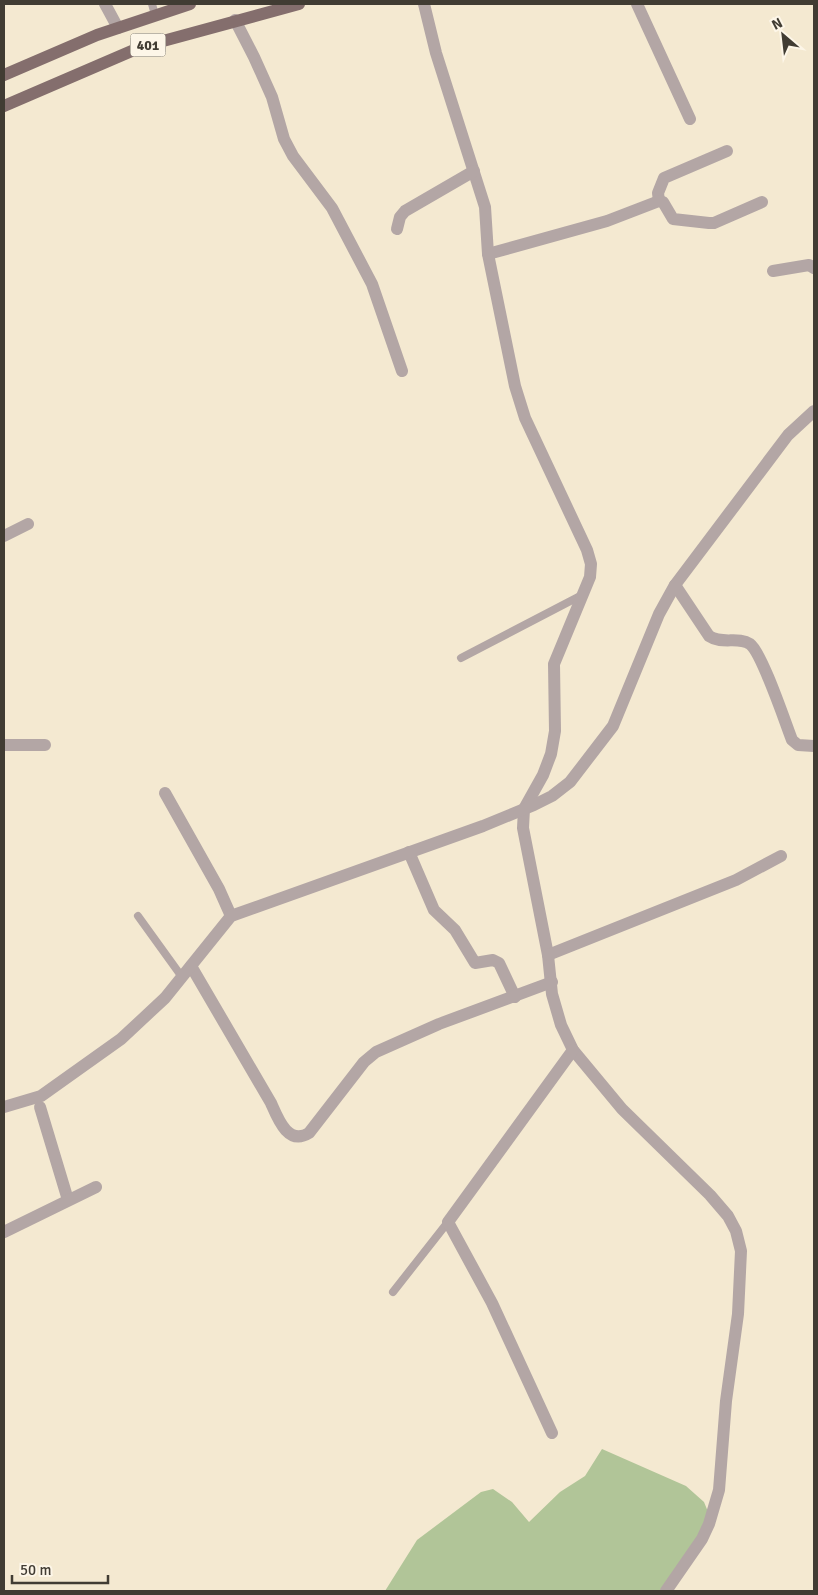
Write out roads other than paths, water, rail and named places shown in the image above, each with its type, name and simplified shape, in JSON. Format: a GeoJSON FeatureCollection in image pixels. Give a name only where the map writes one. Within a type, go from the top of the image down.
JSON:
{"type":"FeatureCollection","features":[{"type":"Feature","properties":{"kind":"main road","name":"401"},"geometry":{"type":"LineString","coordinates":[[4,75],[118,28],[154,9],[190,4]]}},
{"type":"Feature","properties":{"kind":"main road","name":"401"},"geometry":{"type":"LineString","coordinates":[[4,106],[141,47],[299,4]]}},
{"type":"Feature","properties":{"kind":"street"},"geometry":{"type":"LineString","coordinates":[[105,4],[118,28]]}},
{"type":"Feature","properties":{"kind":"street"},"geometry":{"type":"LineString","coordinates":[[424,4],[436,53],[485,208],[488,254],[515,386],[525,418],[590,557],[590,576],[554,664],[555,731],[551,754],[543,775],[524,809],[523,828],[548,955],[557,1013],[572,1050],[622,1110],[710,1195],[728,1216],[736,1230],[741,1251],[738,1314],[726,1401],[719,1490],[709,1524],[702,1539],[666,1591]]}},
{"type":"Feature","properties":{"kind":"street"},"geometry":{"type":"LineString","coordinates":[[637,4],[690,120]]}},
{"type":"Feature","properties":{"kind":"street"},"geometry":{"type":"LineString","coordinates":[[235,20],[272,97],[284,139],[293,156],[332,208],[372,284],[402,371]]}},
{"type":"Feature","properties":{"kind":"street"},"geometry":{"type":"LineString","coordinates":[[727,151],[664,178],[658,192],[659,200],[663,202],[673,219],[709,223],[714,223],[762,202]]}},
{"type":"Feature","properties":{"kind":"street"},"geometry":{"type":"LineString","coordinates":[[397,229],[400,216],[405,211],[474,171]]}},
{"type":"Feature","properties":{"kind":"street"},"geometry":{"type":"LineString","coordinates":[[488,254],[607,221],[659,200]]}},
{"type":"Feature","properties":{"kind":"street"},"geometry":{"type":"LineString","coordinates":[[773,271],[809,265],[814,268]]}},
{"type":"Feature","properties":{"kind":"street"},"geometry":{"type":"LineString","coordinates":[[4,1107],[41,1096],[120,1039],[165,998],[230,916],[524,809],[552,796],[570,782],[613,726],[655,623],[675,585],[788,435],[814,411]]}},
{"type":"Feature","properties":{"kind":"street"},"geometry":{"type":"LineString","coordinates":[[4,536],[28,524]]}},
{"type":"Feature","properties":{"kind":"street"},"geometry":{"type":"LineString","coordinates":[[675,585],[709,636],[715,640],[745,642],[751,645],[759,659],[792,740],[804,746],[814,746]]}},
{"type":"Feature","properties":{"kind":"street"},"geometry":{"type":"LineString","coordinates":[[4,745],[45,745]]}},
{"type":"Feature","properties":{"kind":"street"},"geometry":{"type":"LineString","coordinates":[[165,794],[219,889],[230,916]]}},
{"type":"Feature","properties":{"kind":"street"},"geometry":{"type":"LineString","coordinates":[[408,852],[439,916],[455,930],[475,963],[497,960],[515,997]]}},
{"type":"Feature","properties":{"kind":"street"},"geometry":{"type":"LineString","coordinates":[[548,955],[736,880],[781,856]]}},
{"type":"Feature","properties":{"kind":"street"},"geometry":{"type":"LineString","coordinates":[[192,966],[271,1103],[281,1124],[290,1135],[296,1137],[309,1133],[364,1062],[376,1052],[439,1024],[552,982]]}},
{"type":"Feature","properties":{"kind":"street"},"geometry":{"type":"LineString","coordinates":[[552,1433],[492,1303],[448,1222],[572,1050]]}},
{"type":"Feature","properties":{"kind":"street"},"geometry":{"type":"LineString","coordinates":[[40,1107],[68,1200]]}},
{"type":"Feature","properties":{"kind":"street"},"geometry":{"type":"LineString","coordinates":[[4,1232],[96,1187]]}},
{"type":"Feature","properties":{"kind":"lane"},"geometry":{"type":"LineString","coordinates":[[461,658],[582,595]]}},
{"type":"Feature","properties":{"kind":"lane"},"geometry":{"type":"LineString","coordinates":[[138,916],[182,977]]}},
{"type":"Feature","properties":{"kind":"lane"},"geometry":{"type":"LineString","coordinates":[[393,1292],[448,1222]]}}]}
